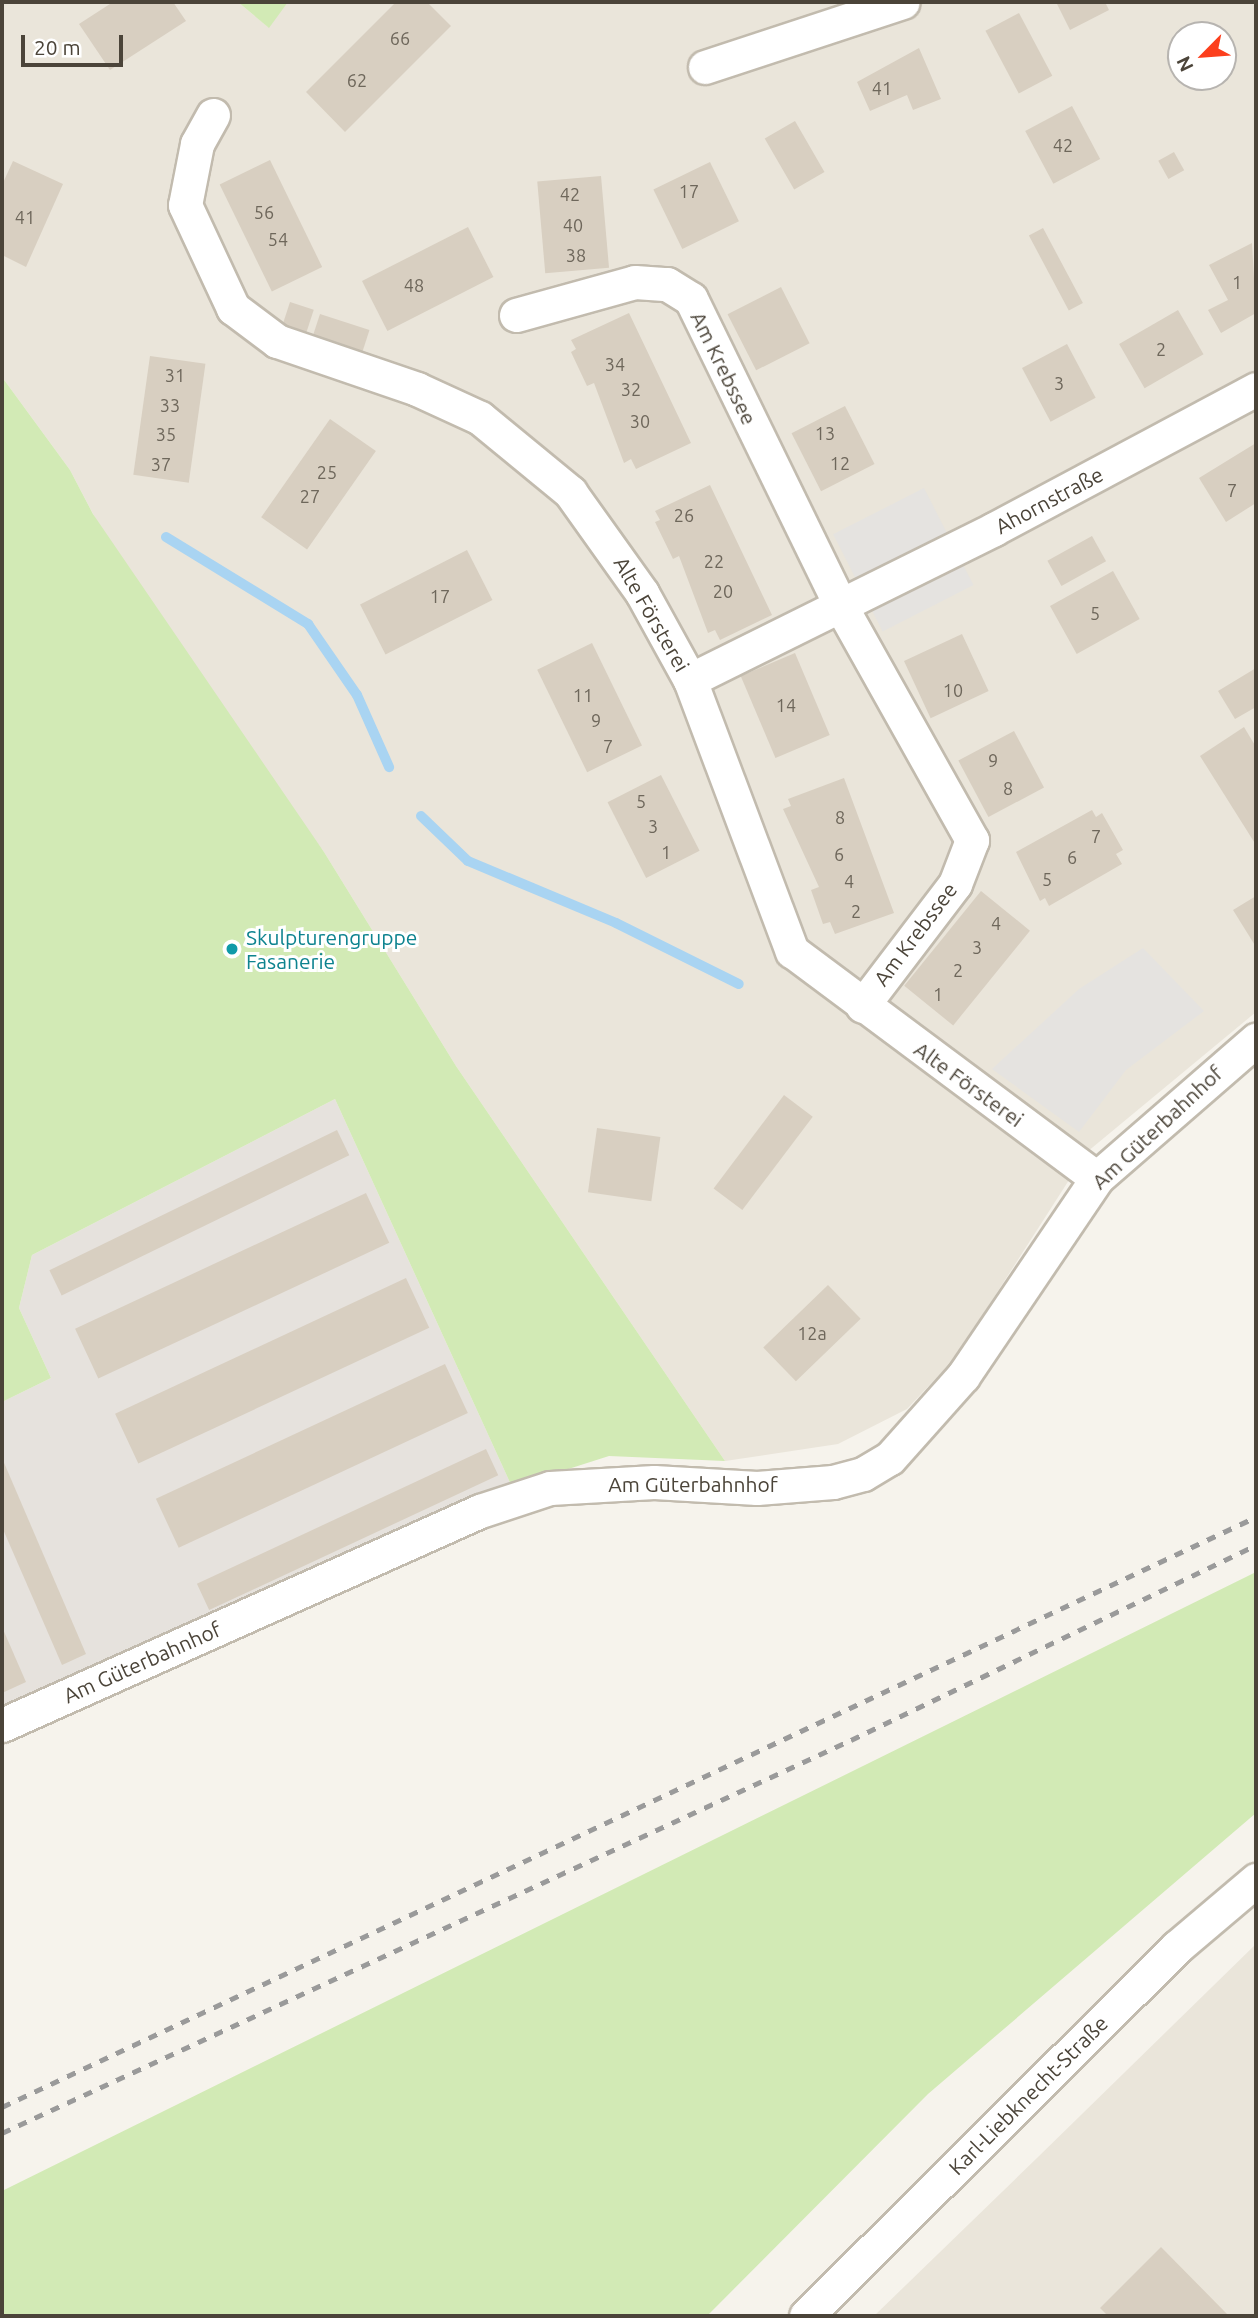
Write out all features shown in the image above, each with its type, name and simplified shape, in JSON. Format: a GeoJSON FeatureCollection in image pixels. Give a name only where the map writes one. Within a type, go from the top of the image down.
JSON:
{"type":"FeatureCollection","features":[{"type":"Feature","properties":{"kind":"street"},"geometry":{"type":"LineString","coordinates":[[705,67],[903,2]]}},
{"type":"Feature","properties":{"kind":"street","name":"Alte Försterei"},"geometry":{"type":"LineString","coordinates":[[214,115],[197,144],[185,205],[233,308],[277,341],[417,389],[480,418],[535,458],[570,492],[612,547],[690,680],[792,951],[862,1006],[1097,1178]]}},
{"type":"Feature","properties":{"kind":"street","name":"Am Krebssee"},"geometry":{"type":"LineString","coordinates":[[516,315],[635,282],[667,284],[691,299],[839,603],[972,840],[955,884],[862,1006]]}},
{"type":"Feature","properties":{"kind":"street","name":"Ahornstraße"},"geometry":{"type":"LineString","coordinates":[[839,603],[994,529],[1256,389]]}},
{"type":"Feature","properties":{"kind":"street"},"geometry":{"type":"LineString","coordinates":[[690,680],[839,603]]}},
{"type":"Feature","properties":{"kind":"street","name":"Am Güterbahnhof"},"geometry":{"type":"LineString","coordinates":[[2,1725],[480,1511],[550,1488],[654,1482],[757,1488],[833,1482],[863,1474],[890,1458],[963,1376],[1097,1178],[1247,1046]]}},
{"type":"Feature","properties":{"kind":"street","name":"Karl-Liebknecht-Straße"},"geometry":{"type":"LineString","coordinates":[[806,2316],[1177,1947],[1256,1880]]}},
{"type":"Feature","properties":{"kind":"shaded area"},"geometry":{"type":"Polygon","coordinates":[[[2,2],[238,2],[268,27],[288,2],[1256,2],[1256,1012],[1087,1152],[955,1358],[907,1409],[838,1444],[725,1461],[456,1066],[324,852],[132,588],[70,470],[2,377],[2,2]]]}},
{"type":"Feature","properties":{"kind":"shaded area"},"geometry":{"type":"Polygon","coordinates":[[[924,488],[973,585],[883,631],[833,534],[924,488]]]}},
{"type":"Feature","properties":{"kind":"shaded area"},"geometry":{"type":"Polygon","coordinates":[[[1143,948],[1204,1011],[1126,1070],[1079,1132],[992,1069],[1079,989],[1143,948]]]}},
{"type":"Feature","properties":{"kind":"shaded area"},"geometry":{"type":"Polygon","coordinates":[[[335,1099],[512,1487],[2,1710],[2,1402],[51,1378],[19,1308],[32,1255],[335,1099]]]}},
{"type":"Feature","properties":{"kind":"shaded area"},"geometry":{"type":"Polygon","coordinates":[[[1256,1944],[1256,2316],[874,2316],[1037,2158],[1256,1944]]]}},
{"type":"Feature","properties":{"kind":"green space"},"geometry":{"type":"Polygon","coordinates":[[[238,2],[288,2],[269,28],[238,2]]]}},
{"type":"Feature","properties":{"kind":"green space"},"geometry":{"type":"Polygon","coordinates":[[[2,377],[70,470],[93,514],[324,852],[456,1066],[725,1461],[609,1456],[512,1487],[335,1099],[32,1255],[19,1308],[51,1378],[2,1402],[2,377]]]}},
{"type":"Feature","properties":{"kind":"green space"},"geometry":{"type":"Polygon","coordinates":[[[1256,1572],[1256,1813],[928,2094],[707,2316],[2,2316],[2,2191],[1256,1572]]]}},
{"type":"Feature","properties":{"kind":"building"},"geometry":{"type":"Polygon","coordinates":[[[113,2],[173,2],[186,21],[110,70],[79,24],[113,2]]]}},
{"type":"Feature","properties":{"kind":"building"},"geometry":{"type":"Polygon","coordinates":[[[396,2],[427,2],[451,26],[345,132],[306,92],[396,2]]]}},
{"type":"Feature","properties":{"kind":"building"},"geometry":{"type":"Polygon","coordinates":[[[1056,2],[1105,2],[1109,10],[1070,30],[1056,2]]]}},
{"type":"Feature","properties":{"kind":"building"},"geometry":{"type":"Polygon","coordinates":[[[1019,13],[1052,76],[1019,94],[985,31],[1019,13]]]}},
{"type":"Feature","properties":{"kind":"building"},"geometry":{"type":"Polygon","coordinates":[[[919,48],[941,99],[913,110],[907,95],[870,111],[857,82],[919,48]]]}},
{"type":"Feature","properties":{"kind":"building"},"geometry":{"type":"Polygon","coordinates":[[[1072,106],[1100,159],[1053,184],[1025,131],[1072,106]]]}},
{"type":"Feature","properties":{"kind":"building"},"geometry":{"type":"Polygon","coordinates":[[[795,121],[824,172],[794,190],[765,138],[795,121]]]}},
{"type":"Feature","properties":{"kind":"building"},"geometry":{"type":"Polygon","coordinates":[[[1174,152],[1184,170],[1168,179],[1158,161],[1174,152]]]}},
{"type":"Feature","properties":{"kind":"building"},"geometry":{"type":"Polygon","coordinates":[[[270,160],[322,267],[272,292],[220,185],[270,160]]]}},
{"type":"Feature","properties":{"kind":"building"},"geometry":{"type":"Polygon","coordinates":[[[13,161],[63,184],[26,267],[2,255],[2,185],[13,161]]]}},
{"type":"Feature","properties":{"kind":"building"},"geometry":{"type":"Polygon","coordinates":[[[710,162],[739,221],[682,249],[653,190],[710,162]]]}},
{"type":"Feature","properties":{"kind":"building"},"geometry":{"type":"Polygon","coordinates":[[[601,176],[609,268],[545,273],[537,182],[601,176]]]}},
{"type":"Feature","properties":{"kind":"building"},"geometry":{"type":"Polygon","coordinates":[[[468,227],[493,277],[387,331],[362,281],[468,227]]]}},
{"type":"Feature","properties":{"kind":"building"},"geometry":{"type":"Polygon","coordinates":[[[1043,228],[1083,303],[1069,311],[1029,236],[1043,228]]]}},
{"type":"Feature","properties":{"kind":"building"},"geometry":{"type":"Polygon","coordinates":[[[1252,243],[1256,313],[1221,333],[1208,310],[1228,300],[1209,265],[1252,243]]]}},
{"type":"Feature","properties":{"kind":"building"},"geometry":{"type":"Polygon","coordinates":[[[781,287],[810,343],[756,370],[728,314],[781,287]]]}},
{"type":"Feature","properties":{"kind":"building"},"geometry":{"type":"Polygon","coordinates":[[[290,302],[314,310],[306,333],[283,325],[290,302]]]}},
{"type":"Feature","properties":{"kind":"building"},"geometry":{"type":"Polygon","coordinates":[[[1178,310],[1204,354],[1145,388],[1119,344],[1178,310]]]}},
{"type":"Feature","properties":{"kind":"building"},"geometry":{"type":"Polygon","coordinates":[[[629,313],[691,443],[636,469],[631,459],[624,463],[594,383],[587,386],[571,352],[576,349],[571,340],[629,313]]]}},
{"type":"Feature","properties":{"kind":"building"},"geometry":{"type":"Polygon","coordinates":[[[320,314],[369,330],[362,352],[313,336],[320,314]]]}},
{"type":"Feature","properties":{"kind":"building"},"geometry":{"type":"Polygon","coordinates":[[[1067,344],[1096,398],[1051,422],[1022,368],[1067,344]]]}},
{"type":"Feature","properties":{"kind":"building"},"geometry":{"type":"Polygon","coordinates":[[[150,356],[205,364],[189,483],[133,475],[150,356]]]}},
{"type":"Feature","properties":{"kind":"building"},"geometry":{"type":"Polygon","coordinates":[[[845,406],[875,464],[821,491],[792,433],[845,406]]]}},
{"type":"Feature","properties":{"kind":"building"},"geometry":{"type":"Polygon","coordinates":[[[330,419],[376,451],[307,549],[261,517],[330,419]]]}},
{"type":"Feature","properties":{"kind":"building"},"geometry":{"type":"Polygon","coordinates":[[[1256,443],[1256,503],[1226,522],[1199,478],[1256,443]]]}},
{"type":"Feature","properties":{"kind":"building"},"geometry":{"type":"Polygon","coordinates":[[[710,485],[772,615],[720,640],[715,630],[708,633],[679,556],[673,559],[655,522],[660,520],[655,511],[710,485]]]}},
{"type":"Feature","properties":{"kind":"building"},"geometry":{"type":"Polygon","coordinates":[[[1092,536],[1106,561],[1061,586],[1047,561],[1092,536]]]}},
{"type":"Feature","properties":{"kind":"building"},"geometry":{"type":"Polygon","coordinates":[[[467,550],[492,600],[386,654],[360,604],[467,550]]]}},
{"type":"Feature","properties":{"kind":"building"},"geometry":{"type":"Polygon","coordinates":[[[1113,571],[1140,619],[1077,654],[1050,606],[1113,571]]]}},
{"type":"Feature","properties":{"kind":"building"},"geometry":{"type":"Polygon","coordinates":[[[962,634],[989,691],[931,718],[904,661],[962,634]]]}},
{"type":"Feature","properties":{"kind":"building"},"geometry":{"type":"Polygon","coordinates":[[[592,643],[642,745],[587,772],[537,670],[592,643]]]}},
{"type":"Feature","properties":{"kind":"building"},"geometry":{"type":"Polygon","coordinates":[[[795,653],[830,735],[775,758],[741,676],[795,653]]]}},
{"type":"Feature","properties":{"kind":"building"},"geometry":{"type":"Polygon","coordinates":[[[1256,668],[1256,707],[1235,719],[1218,691],[1256,668]]]}},
{"type":"Feature","properties":{"kind":"building"},"geometry":{"type":"Polygon","coordinates":[[[1244,727],[1256,747],[1256,845],[1200,756],[1244,727]]]}},
{"type":"Feature","properties":{"kind":"building"},"geometry":{"type":"Polygon","coordinates":[[[1014,731],[1044,788],[988,817],[958,761],[1014,731]]]}},
{"type":"Feature","properties":{"kind":"building"},"geometry":{"type":"Polygon","coordinates":[[[661,775],[700,851],[646,878],[608,802],[661,775]]]}},
{"type":"Feature","properties":{"kind":"building"},"geometry":{"type":"Polygon","coordinates":[[[844,778],[894,913],[835,934],[830,922],[823,924],[811,890],[819,887],[783,809],[791,806],[788,799],[844,778]]]}},
{"type":"Feature","properties":{"kind":"building"},"geometry":{"type":"Polygon","coordinates":[[[1092,810],[1096,817],[1102,813],[1123,850],[1116,854],[1122,864],[1049,906],[1045,898],[1040,901],[1016,852],[1092,810]]]}},
{"type":"Feature","properties":{"kind":"building"},"geometry":{"type":"Polygon","coordinates":[[[981,891],[1030,931],[953,1025],[904,986],[981,891]]]}},
{"type":"Feature","properties":{"kind":"building"},"geometry":{"type":"Polygon","coordinates":[[[1256,896],[1256,947],[1233,910],[1256,896]]]}},
{"type":"Feature","properties":{"kind":"building"},"geometry":{"type":"Polygon","coordinates":[[[784,1095],[813,1117],[742,1210],[714,1188],[784,1095]]]}},
{"type":"Feature","properties":{"kind":"building"},"geometry":{"type":"Polygon","coordinates":[[[597,1128],[660,1137],[651,1201],[588,1192],[597,1128]]]}},
{"type":"Feature","properties":{"kind":"building"},"geometry":{"type":"Polygon","coordinates":[[[337,1130],[349,1155],[62,1295],[49,1270],[337,1130]]]}},
{"type":"Feature","properties":{"kind":"building"},"geometry":{"type":"Polygon","coordinates":[[[366,1193],[389,1243],[98,1379],[75,1329],[366,1193]]]}},
{"type":"Feature","properties":{"kind":"building"},"geometry":{"type":"Polygon","coordinates":[[[406,1278],[429,1328],[138,1464],[115,1414],[406,1278]]]}},
{"type":"Feature","properties":{"kind":"building"},"geometry":{"type":"Polygon","coordinates":[[[828,1285],[861,1319],[796,1381],[763,1348],[828,1285]]]}},
{"type":"Feature","properties":{"kind":"building"},"geometry":{"type":"Polygon","coordinates":[[[445,1364],[468,1413],[179,1548],[156,1499],[445,1364]]]}},
{"type":"Feature","properties":{"kind":"building"},"geometry":{"type":"Polygon","coordinates":[[[486,1449],[498,1475],[209,1610],[197,1584],[486,1449]]]}},
{"type":"Feature","properties":{"kind":"building"},"geometry":{"type":"Polygon","coordinates":[[[2,1458],[86,1654],[62,1665],[2,1527],[2,1458]]]}},
{"type":"Feature","properties":{"kind":"building"},"geometry":{"type":"Polygon","coordinates":[[[2,1627],[26,1682],[2,1693],[2,1627]]]}},
{"type":"Feature","properties":{"kind":"building"},"geometry":{"type":"Polygon","coordinates":[[[1161,2247],[1229,2316],[1108,2316],[1100,2308],[1161,2247]]]}},
{"type":"Feature","properties":{"kind":"waterway"},"geometry":{"type":"LineString","coordinates":[[166,537],[308,624],[357,695],[389,767]]}},
{"type":"Feature","properties":{"kind":"waterway"},"geometry":{"type":"LineString","coordinates":[[421,816],[468,861],[616,923],[739,984]]}},
{"type":"Feature","properties":{"kind":"railway"},"geometry":{"type":"LineString","coordinates":[[2,2107],[1256,1517]]}},
{"type":"Feature","properties":{"kind":"railway"},"geometry":{"type":"LineString","coordinates":[[2,2133],[851,1740],[1256,1545]]}},
{"type":"Feature","properties":{"kind":"place","name":"Skulpturengruppe Fasanerie"},"geometry":{"type":"Point","coordinates":[232,949]}}]}
